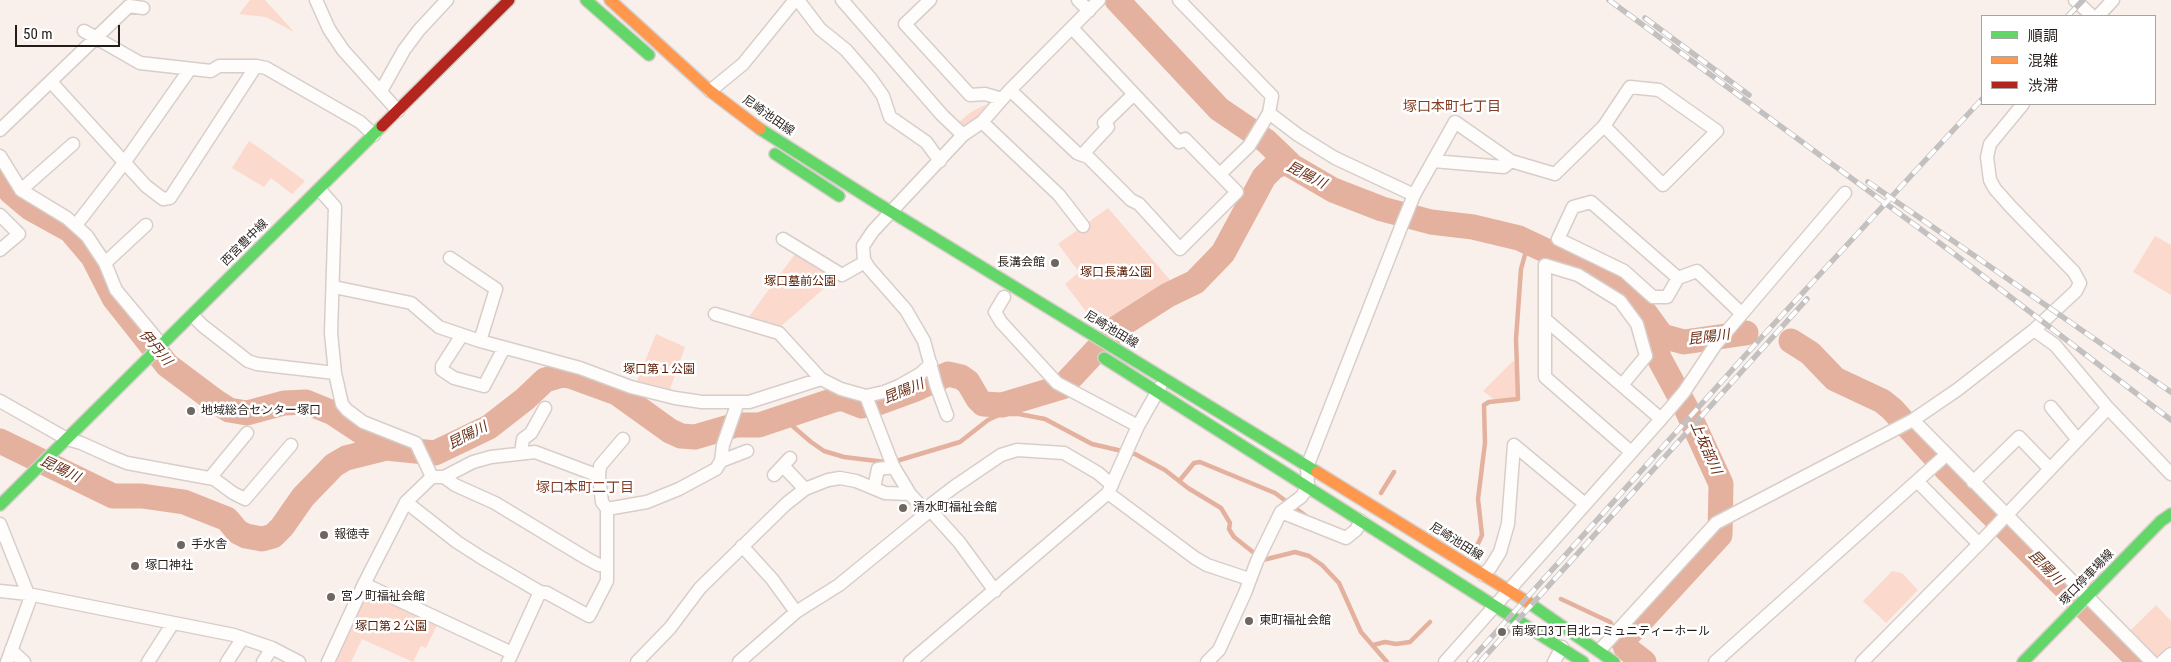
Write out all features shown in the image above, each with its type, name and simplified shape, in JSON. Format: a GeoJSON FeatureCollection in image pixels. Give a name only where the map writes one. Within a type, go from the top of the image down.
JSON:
{"type":"FeatureCollection","features":[{"type":"Feature","properties":{"kind":"main road","name":"西宮豊中線"},"geometry":{"type":"LineString","coordinates":[[0,505],[509,0]]}},
{"type":"Feature","properties":{"kind":"main road"},"geometry":{"type":"LineString","coordinates":[[586,0],[660,64]]}},
{"type":"Feature","properties":{"kind":"main road","name":"尼崎池田線"},"geometry":{"type":"LineString","coordinates":[[610,0],[710,91],[757,127],[892,212],[1510,590],[1614,662]]}},
{"type":"Feature","properties":{"kind":"main road"},"geometry":{"type":"LineString","coordinates":[[756,140],[802,174],[849,202]]}},
{"type":"Feature","properties":{"kind":"main road"},"geometry":{"type":"LineString","coordinates":[[870,215],[894,230]]}},
{"type":"Feature","properties":{"kind":"main road"},"geometry":{"type":"LineString","coordinates":[[1096,353],[1496,605],[1583,662]]}},
{"type":"Feature","properties":{"kind":"main road","name":"塚口停車場線"},"geometry":{"type":"LineString","coordinates":[[2022,662],[2160,522],[2171,514]]}},
{"type":"Feature","properties":{"kind":"street"},"geometry":{"type":"LineString","coordinates":[[316,0],[329,29],[343,50],[398,111]]}},
{"type":"Feature","properties":{"kind":"street"},"geometry":{"type":"LineString","coordinates":[[381,91],[404,50],[419,30],[447,0]]}},
{"type":"Feature","properties":{"kind":"street"},"geometry":{"type":"LineString","coordinates":[[710,91],[743,64],[797,0],[820,29],[846,50],[871,79],[883,96],[890,116],[926,142],[940,160]]}},
{"type":"Feature","properties":{"kind":"street"},"geometry":{"type":"LineString","coordinates":[[842,0],[942,115],[964,135]]}},
{"type":"Feature","properties":{"kind":"street"},"geometry":{"type":"LineString","coordinates":[[930,0],[905,24],[970,95],[1006,95],[1077,153],[1088,157],[1131,200],[1139,204],[1180,249],[1237,192],[1185,139],[1179,142],[1072,28]]}},
{"type":"Feature","properties":{"kind":"street"},"geometry":{"type":"LineString","coordinates":[[1078,0],[1089,11]]}},
{"type":"Feature","properties":{"kind":"street"},"geometry":{"type":"LineString","coordinates":[[947,415],[924,341],[914,323],[865,262],[862,253],[863,246],[882,222],[964,135],[982,122],[1006,95],[1100,0]]}},
{"type":"Feature","properties":{"kind":"street"},"geometry":{"type":"LineString","coordinates":[[1179,0],[1272,96],[1268,113],[1249,146],[1220,174]]}},
{"type":"Feature","properties":{"kind":"street"},"geometry":{"type":"LineString","coordinates":[[2075,0],[2091,15]]}},
{"type":"Feature","properties":{"kind":"street"},"geometry":{"type":"LineString","coordinates":[[2099,15],[2113,0]]}},
{"type":"Feature","properties":{"kind":"street"},"geometry":{"type":"LineString","coordinates":[[0,130],[129,6],[143,8]]}},
{"type":"Feature","properties":{"kind":"street"},"geometry":{"type":"LineString","coordinates":[[84,31],[140,62],[211,71],[219,66],[256,66],[266,68],[360,122],[374,134]]}},
{"type":"Feature","properties":{"kind":"street"},"geometry":{"type":"LineString","coordinates":[[51,82],[146,186],[163,199],[170,198],[256,66]]}},
{"type":"Feature","properties":{"kind":"street"},"geometry":{"type":"LineString","coordinates":[[76,225],[124,162],[190,69]]}},
{"type":"Feature","properties":{"kind":"street"},"geometry":{"type":"LineString","coordinates":[[1207,662],[1219,650],[1246,594],[1249,579],[1259,558],[1288,508],[1301,497],[1308,487],[1307,467],[1414,195],[1455,122],[1511,161],[1555,174],[1604,126],[1630,87],[1659,90],[1717,131],[1663,186],[1604,126]]}},
{"type":"Feature","properties":{"kind":"street"},"geometry":{"type":"LineString","coordinates":[[1082,155],[1108,127],[1104,123],[1134,94]]}},
{"type":"Feature","properties":{"kind":"street"},"geometry":{"type":"LineString","coordinates":[[1599,651],[1721,520],[1907,423],[1957,390],[2034,330],[2076,291],[2080,283],[2074,272],[2010,207],[1990,180],[1987,157],[1990,144],[2023,105]]}},
{"type":"Feature","properties":{"kind":"street"},"geometry":{"type":"LineString","coordinates":[[1268,113],[1298,135],[1335,158],[1414,195]]}},
{"type":"Feature","properties":{"kind":"street"},"geometry":{"type":"LineString","coordinates":[[982,122],[1059,195],[1083,226]]}},
{"type":"Feature","properties":{"kind":"street"},"geometry":{"type":"LineString","coordinates":[[21,190],[73,144]]}},
{"type":"Feature","properties":{"kind":"street"},"geometry":{"type":"LineString","coordinates":[[0,156],[21,190],[76,225],[87,236],[105,263],[116,290],[158,350]]}},
{"type":"Feature","properties":{"kind":"street"},"geometry":{"type":"LineString","coordinates":[[1433,161],[1504,167],[1511,161]]}},
{"type":"Feature","properties":{"kind":"street"},"geometry":{"type":"LineString","coordinates":[[319,189],[336,207],[331,332],[335,373],[342,404],[363,422],[410,439],[419,446],[434,473],[495,503],[599,565],[607,565]]}},
{"type":"Feature","properties":{"kind":"street"},"geometry":{"type":"LineString","coordinates":[[1445,662],[1661,419],[1684,392],[1716,344],[1845,193]]}},
{"type":"Feature","properties":{"kind":"street"},"geometry":{"type":"LineString","coordinates":[[1678,278],[1591,202],[1572,207],[1558,239],[1624,272],[1653,297],[1667,297],[1678,278],[1697,271],[1742,313]]}},
{"type":"Feature","properties":{"kind":"street"},"geometry":{"type":"LineString","coordinates":[[0,215],[19,234],[0,250]]}},
{"type":"Feature","properties":{"kind":"street"},"geometry":{"type":"LineString","coordinates":[[105,263],[146,225]]}},
{"type":"Feature","properties":{"kind":"street"},"geometry":{"type":"LineString","coordinates":[[783,240],[842,275],[865,262]]}},
{"type":"Feature","properties":{"kind":"street"},"geometry":{"type":"LineString","coordinates":[[450,258],[496,289],[480,341]]}},
{"type":"Feature","properties":{"kind":"street"},"geometry":{"type":"LineString","coordinates":[[1622,385],[1646,356],[1637,324],[1620,302],[1578,275],[1545,265],[1545,377],[1632,452]]}},
{"type":"Feature","properties":{"kind":"street"},"geometry":{"type":"LineString","coordinates":[[334,287],[411,303],[438,327],[504,348],[580,368],[631,387],[675,398],[702,402],[749,402],[821,379]]}},
{"type":"Feature","properties":{"kind":"street"},"geometry":{"type":"LineString","coordinates":[[1005,298],[996,312],[1000,322],[1062,386],[1138,426]]}},
{"type":"Feature","properties":{"kind":"street"},"geometry":{"type":"LineString","coordinates":[[716,314],[779,333],[821,379],[868,402],[893,464],[910,494],[926,511],[932,512],[959,542],[995,590]]}},
{"type":"Feature","properties":{"kind":"street"},"geometry":{"type":"LineString","coordinates":[[192,315],[203,326],[248,361],[257,364],[335,373]]}},
{"type":"Feature","properties":{"kind":"street"},"geometry":{"type":"LineString","coordinates":[[1546,320],[1661,419]]}},
{"type":"Feature","properties":{"kind":"street"},"geometry":{"type":"LineString","coordinates":[[2034,330],[2055,345],[2108,408],[2171,474]]}},
{"type":"Feature","properties":{"kind":"street"},"geometry":{"type":"LineString","coordinates":[[462,335],[442,366],[442,370],[454,378],[484,386],[504,348]]}},
{"type":"Feature","properties":{"kind":"street"},"geometry":{"type":"LineString","coordinates":[[868,402],[920,374],[933,373]]}},
{"type":"Feature","properties":{"kind":"street"},"geometry":{"type":"LineString","coordinates":[[916,660],[1110,489],[1138,426],[1165,378]]}},
{"type":"Feature","properties":{"kind":"street"},"geometry":{"type":"LineString","coordinates":[[607,509],[647,502],[679,489],[716,469],[721,461],[738,402]]}},
{"type":"Feature","properties":{"kind":"street"},"geometry":{"type":"LineString","coordinates":[[1,405],[66,439],[81,443],[127,463],[214,479],[245,499],[291,445]]}},
{"type":"Feature","properties":{"kind":"street"},"geometry":{"type":"LineString","coordinates":[[2050,406],[2078,440]]}},
{"type":"Feature","properties":{"kind":"street"},"geometry":{"type":"LineString","coordinates":[[521,453],[523,439],[531,433],[545,408]]}},
{"type":"Feature","properties":{"kind":"street"},"geometry":{"type":"LineString","coordinates":[[1862,662],[1980,544],[2108,408]]}},
{"type":"Feature","properties":{"kind":"street"},"geometry":{"type":"LineString","coordinates":[[1907,423],[1941,459],[1972,482],[2002,519],[2152,662]]}},
{"type":"Feature","properties":{"kind":"street"},"geometry":{"type":"LineString","coordinates":[[210,478],[247,433]]}},
{"type":"Feature","properties":{"kind":"street"},"geometry":{"type":"LineString","coordinates":[[1972,482],[2018,437],[2050,469]]}},
{"type":"Feature","properties":{"kind":"street"},"geometry":{"type":"LineString","coordinates":[[406,502],[457,542],[540,592],[547,593],[589,616],[607,581],[607,509],[602,502],[599,476],[600,466],[623,439]]}},
{"type":"Feature","properties":{"kind":"street"},"geometry":{"type":"LineString","coordinates":[[1483,575],[1500,552],[1508,524],[1514,445],[1585,504]]}},
{"type":"Feature","properties":{"kind":"street"},"geometry":{"type":"LineString","coordinates":[[739,662],[796,612],[840,585],[926,511],[935,500],[1001,455],[1017,450],[1064,453],[1098,473],[1110,489],[1195,558],[1207,565],[1249,579]]}},
{"type":"Feature","properties":{"kind":"street"},"geometry":{"type":"LineString","coordinates":[[721,461],[747,451]]}},
{"type":"Feature","properties":{"kind":"street"},"geometry":{"type":"LineString","coordinates":[[328,662],[364,584],[406,502],[434,473],[473,462],[535,452],[599,476]]}},
{"type":"Feature","properties":{"kind":"street"},"geometry":{"type":"LineString","coordinates":[[1715,662],[1941,459]]}},
{"type":"Feature","properties":{"kind":"street"},"geometry":{"type":"LineString","coordinates":[[874,488],[878,469],[893,464]]}},
{"type":"Feature","properties":{"kind":"street"},"geometry":{"type":"LineString","coordinates":[[782,466],[805,489]]}},
{"type":"Feature","properties":{"kind":"street"},"geometry":{"type":"LineString","coordinates":[[637,662],[670,628],[700,588],[786,504],[805,489],[834,478],[856,482],[885,493],[910,494]]}},
{"type":"Feature","properties":{"kind":"street"},"geometry":{"type":"LineString","coordinates":[[1916,481],[1980,544]]}},
{"type":"Feature","properties":{"kind":"street"},"geometry":{"type":"LineString","coordinates":[[1288,508],[1346,538],[1356,530],[1361,521]]}},
{"type":"Feature","properties":{"kind":"street"},"geometry":{"type":"LineString","coordinates":[[0,524],[28,594],[29,602],[7,662]]}},
{"type":"Feature","properties":{"kind":"street"},"geometry":{"type":"LineString","coordinates":[[742,546],[772,579],[796,612]]}},
{"type":"Feature","properties":{"kind":"street"},"geometry":{"type":"LineString","coordinates":[[364,584],[510,658],[540,592]]}},
{"type":"Feature","properties":{"kind":"street"},"geometry":{"type":"LineString","coordinates":[[0,591],[28,594],[234,635],[272,648],[299,662]]}},
{"type":"Feature","properties":{"kind":"street"},"geometry":{"type":"LineString","coordinates":[[148,662],[173,623]]}},
{"type":"Feature","properties":{"kind":"street"},"geometry":{"type":"LineString","coordinates":[[227,662],[242,639]]}},
{"type":"Feature","properties":{"kind":"street"},"geometry":{"type":"LineString","coordinates":[[1554,662],[1562,647]]}},
{"type":"Feature","properties":{"kind":"street"},"geometry":{"type":"LineString","coordinates":[[263,662],[272,648]]}},
{"type":"Feature","properties":{"kind":"street"},"geometry":{"type":"LineString","coordinates":[[12,650],[24,662]]}},
{"type":"Feature","properties":{"kind":"street"},"geometry":{"type":"LineString","coordinates":[[2162,662],[2171,654]]}},
{"type":"Feature","properties":{"kind":"green space"},"geometry":{"type":"Polygon","coordinates":[[[250,0],[265,0],[294,32],[266,17],[239,14],[250,0]]]}},
{"type":"Feature","properties":{"kind":"green space"},"geometry":{"type":"Polygon","coordinates":[[[987,104],[972,123],[964,127],[959,122],[971,112],[987,104]]]}},
{"type":"Feature","properties":{"kind":"green space"},"geometry":{"type":"Polygon","coordinates":[[[249,141],[305,181],[292,194],[271,178],[264,187],[232,168],[249,141]]]}},
{"type":"Feature","properties":{"kind":"green space","name":"塚口長溝公園"},"geometry":{"type":"Polygon","coordinates":[[[1108,208],[1171,281],[1110,323],[1087,313],[1065,284],[1079,272],[1058,244],[1108,208]]]}},
{"type":"Feature","properties":{"kind":"green space"},"geometry":{"type":"Polygon","coordinates":[[[2155,236],[2171,245],[2171,295],[2133,272],[2155,236]]]}},
{"type":"Feature","properties":{"kind":"green space","name":"塚口墓前公園"},"geometry":{"type":"Polygon","coordinates":[[[795,254],[836,278],[780,327],[748,318],[795,254]]]}},
{"type":"Feature","properties":{"kind":"green space","name":"塚口第１公園"},"geometry":{"type":"Polygon","coordinates":[[[656,334],[685,347],[670,389],[637,381],[656,334]]]}},
{"type":"Feature","properties":{"kind":"green space"},"geometry":{"type":"Polygon","coordinates":[[[1513,361],[1516,364],[1517,398],[1495,400],[1483,391],[1513,361]]]}},
{"type":"Feature","properties":{"kind":"green space"},"geometry":{"type":"Polygon","coordinates":[[[1892,571],[1902,573],[1918,590],[1886,623],[1863,601],[1892,571]]]}},
{"type":"Feature","properties":{"kind":"green space","name":"塚口第２公園"},"geometry":{"type":"Polygon","coordinates":[[[368,591],[438,623],[426,648],[421,646],[413,662],[362,639],[351,662],[336,662],[368,591]]]}},
{"type":"Feature","properties":{"kind":"green space"},"geometry":{"type":"Polygon","coordinates":[[[2156,605],[2171,621],[2171,649],[2162,658],[2154,658],[2129,632],[2156,605]]]}},
{"type":"Feature","properties":{"kind":"waterway"},"geometry":{"type":"LineString","coordinates":[[1117,0],[1219,109],[1266,141],[1290,164]]}},
{"type":"Feature","properties":{"kind":"waterway","name":"昆陽川"},"geometry":{"type":"LineString","coordinates":[[0,441],[113,496],[142,496],[184,502],[227,519],[238,532],[246,536],[262,539],[273,536],[282,527],[303,497],[334,465],[346,458],[386,448],[435,453],[489,427],[525,399],[545,380],[562,375],[570,376],[617,393],[670,431],[681,436],[695,437],[736,425],[759,425],[837,399],[844,399],[862,406],[875,404],[916,389],[948,374],[961,377],[968,382],[983,404],[1002,405],[1062,387],[1118,327],[1168,295],[1195,282],[1223,253],[1264,177],[1274,167],[1285,162],[1333,190],[1382,209],[1431,222],[1473,227],[1519,238],[1587,270],[1609,277],[1638,303],[1662,336],[1684,342],[1746,333]]}},
{"type":"Feature","properties":{"kind":"waterway","name":"伊丹川"},"geometry":{"type":"LineString","coordinates":[[0,174],[11,192],[30,208],[70,230],[93,257],[114,298],[167,365],[215,401],[229,410],[247,413],[284,403],[306,402],[333,413],[386,448]]}},
{"type":"Feature","properties":{"kind":"waterway"},"geometry":{"type":"LineString","coordinates":[[1476,548],[1482,535],[1478,499],[1485,443],[1484,405],[1489,402],[1518,399],[1516,339],[1521,269],[1526,251]]}},
{"type":"Feature","properties":{"kind":"waterway","name":"上坂部川"},"geometry":{"type":"LineString","coordinates":[[1644,662],[1626,648],[1624,643],[1626,637],[1720,535],[1721,484],[1686,408],[1659,358],[1649,320]]}},
{"type":"Feature","properties":{"kind":"waterway","name":"昆陽川"},"geometry":{"type":"LineString","coordinates":[[1791,341],[1810,353],[1835,379],[1882,401],[1892,409],[1948,471],[2140,662]]}},
{"type":"Feature","properties":{"kind":"waterway"},"geometry":{"type":"LineString","coordinates":[[893,462],[960,442],[988,420],[1001,414],[1019,414],[1045,419],[1092,444],[1135,454],[1165,470],[1188,488],[1221,508],[1230,523],[1229,529],[1234,537],[1263,560],[1295,552],[1309,556],[1322,565],[1339,583],[1361,632],[1387,662]]}},
{"type":"Feature","properties":{"kind":"waterway"},"geometry":{"type":"LineString","coordinates":[[782,417],[824,451],[844,457],[885,462]]}},
{"type":"Feature","properties":{"kind":"waterway"},"geometry":{"type":"LineString","coordinates":[[1180,480],[1194,463],[1200,462],[1275,493],[1306,516]]}},
{"type":"Feature","properties":{"kind":"waterway"},"geometry":{"type":"LineString","coordinates":[[1381,493],[1394,472]]}},
{"type":"Feature","properties":{"kind":"waterway"},"geometry":{"type":"LineString","coordinates":[[1561,599],[1610,622],[1613,627],[1626,637]]}},
{"type":"Feature","properties":{"kind":"waterway"},"geometry":{"type":"LineString","coordinates":[[1373,645],[1385,642],[1396,644],[1410,642],[1430,622]]}},
{"type":"Feature","properties":{"kind":"railway"},"geometry":{"type":"LineString","coordinates":[[1609,0],[1953,253],[2171,420]]}},
{"type":"Feature","properties":{"kind":"railway"},"geometry":{"type":"LineString","coordinates":[[2069,15],[2083,0]]}},
{"type":"Feature","properties":{"kind":"railway"},"geometry":{"type":"LineString","coordinates":[[1645,18],[1749,95]]}},
{"type":"Feature","properties":{"kind":"railway"},"geometry":{"type":"LineString","coordinates":[[1469,662],[1760,339],[1981,100]]}},
{"type":"Feature","properties":{"kind":"railway"},"geometry":{"type":"LineString","coordinates":[[1868,182],[2171,392]]}},
{"type":"Feature","properties":{"kind":"railway"},"geometry":{"type":"LineString","coordinates":[[1480,662],[1807,299]]}},
{"type":"Feature","properties":{"kind":"traffic: fast"},"geometry":{"type":"LineString","coordinates":[[586,0],[649,55]]}},
{"type":"Feature","properties":{"kind":"traffic: fast"},"geometry":{"type":"LineString","coordinates":[[0,505],[382,126]]}},
{"type":"Feature","properties":{"kind":"traffic: fast"},"geometry":{"type":"LineString","coordinates":[[760,129],[872,200],[1317,472]]}},
{"type":"Feature","properties":{"kind":"traffic: fast"},"geometry":{"type":"LineString","coordinates":[[775,154],[839,196]]}},
{"type":"Feature","properties":{"kind":"traffic: fast"},"geometry":{"type":"LineString","coordinates":[[1104,358],[1583,662]]}},
{"type":"Feature","properties":{"kind":"traffic: fast"},"geometry":{"type":"LineString","coordinates":[[2023,662],[2161,521],[2171,514]]}},
{"type":"Feature","properties":{"kind":"traffic: fast"},"geometry":{"type":"LineString","coordinates":[[1529,603],[1614,662]]}},
{"type":"Feature","properties":{"kind":"traffic: slow"},"geometry":{"type":"LineString","coordinates":[[610,0],[710,91],[760,129]]}},
{"type":"Feature","properties":{"kind":"traffic: slow"},"geometry":{"type":"LineString","coordinates":[[1317,472],[1529,603]]}},
{"type":"Feature","properties":{"kind":"traffic: jam"},"geometry":{"type":"LineString","coordinates":[[382,126],[509,0]]}},
{"type":"Feature","properties":{"kind":"place","name":"長溝会館"},"geometry":{"type":"Point","coordinates":[1055,263]}},
{"type":"Feature","properties":{"kind":"place","name":"地域総合センター塚口"},"geometry":{"type":"Point","coordinates":[191,411]}},
{"type":"Feature","properties":{"kind":"place","name":"清水町福祉会館"},"geometry":{"type":"Point","coordinates":[903,508]}},
{"type":"Feature","properties":{"kind":"place","name":"報徳寺"},"geometry":{"type":"Point","coordinates":[324,535]}},
{"type":"Feature","properties":{"kind":"place","name":"手水舎"},"geometry":{"type":"Point","coordinates":[181,545]}},
{"type":"Feature","properties":{"kind":"place","name":"塚口神社"},"geometry":{"type":"Point","coordinates":[135,566]}},
{"type":"Feature","properties":{"kind":"place","name":"宮ノ町福祉会館"},"geometry":{"type":"Point","coordinates":[331,597]}},
{"type":"Feature","properties":{"kind":"place","name":"東町福祉会館"},"geometry":{"type":"Point","coordinates":[1249,621]}},
{"type":"Feature","properties":{"kind":"place","name":"南塚口3丁目北コミュニティーホール"},"geometry":{"type":"Point","coordinates":[1502,632]}},
{"type":"Feature","properties":{"kind":"district","name":"塚口本町七丁目"},"geometry":{"type":"Point","coordinates":[1452,107]}},
{"type":"Feature","properties":{"kind":"district","name":"塚口本町二丁目"},"geometry":{"type":"Point","coordinates":[585,488]}}]}
